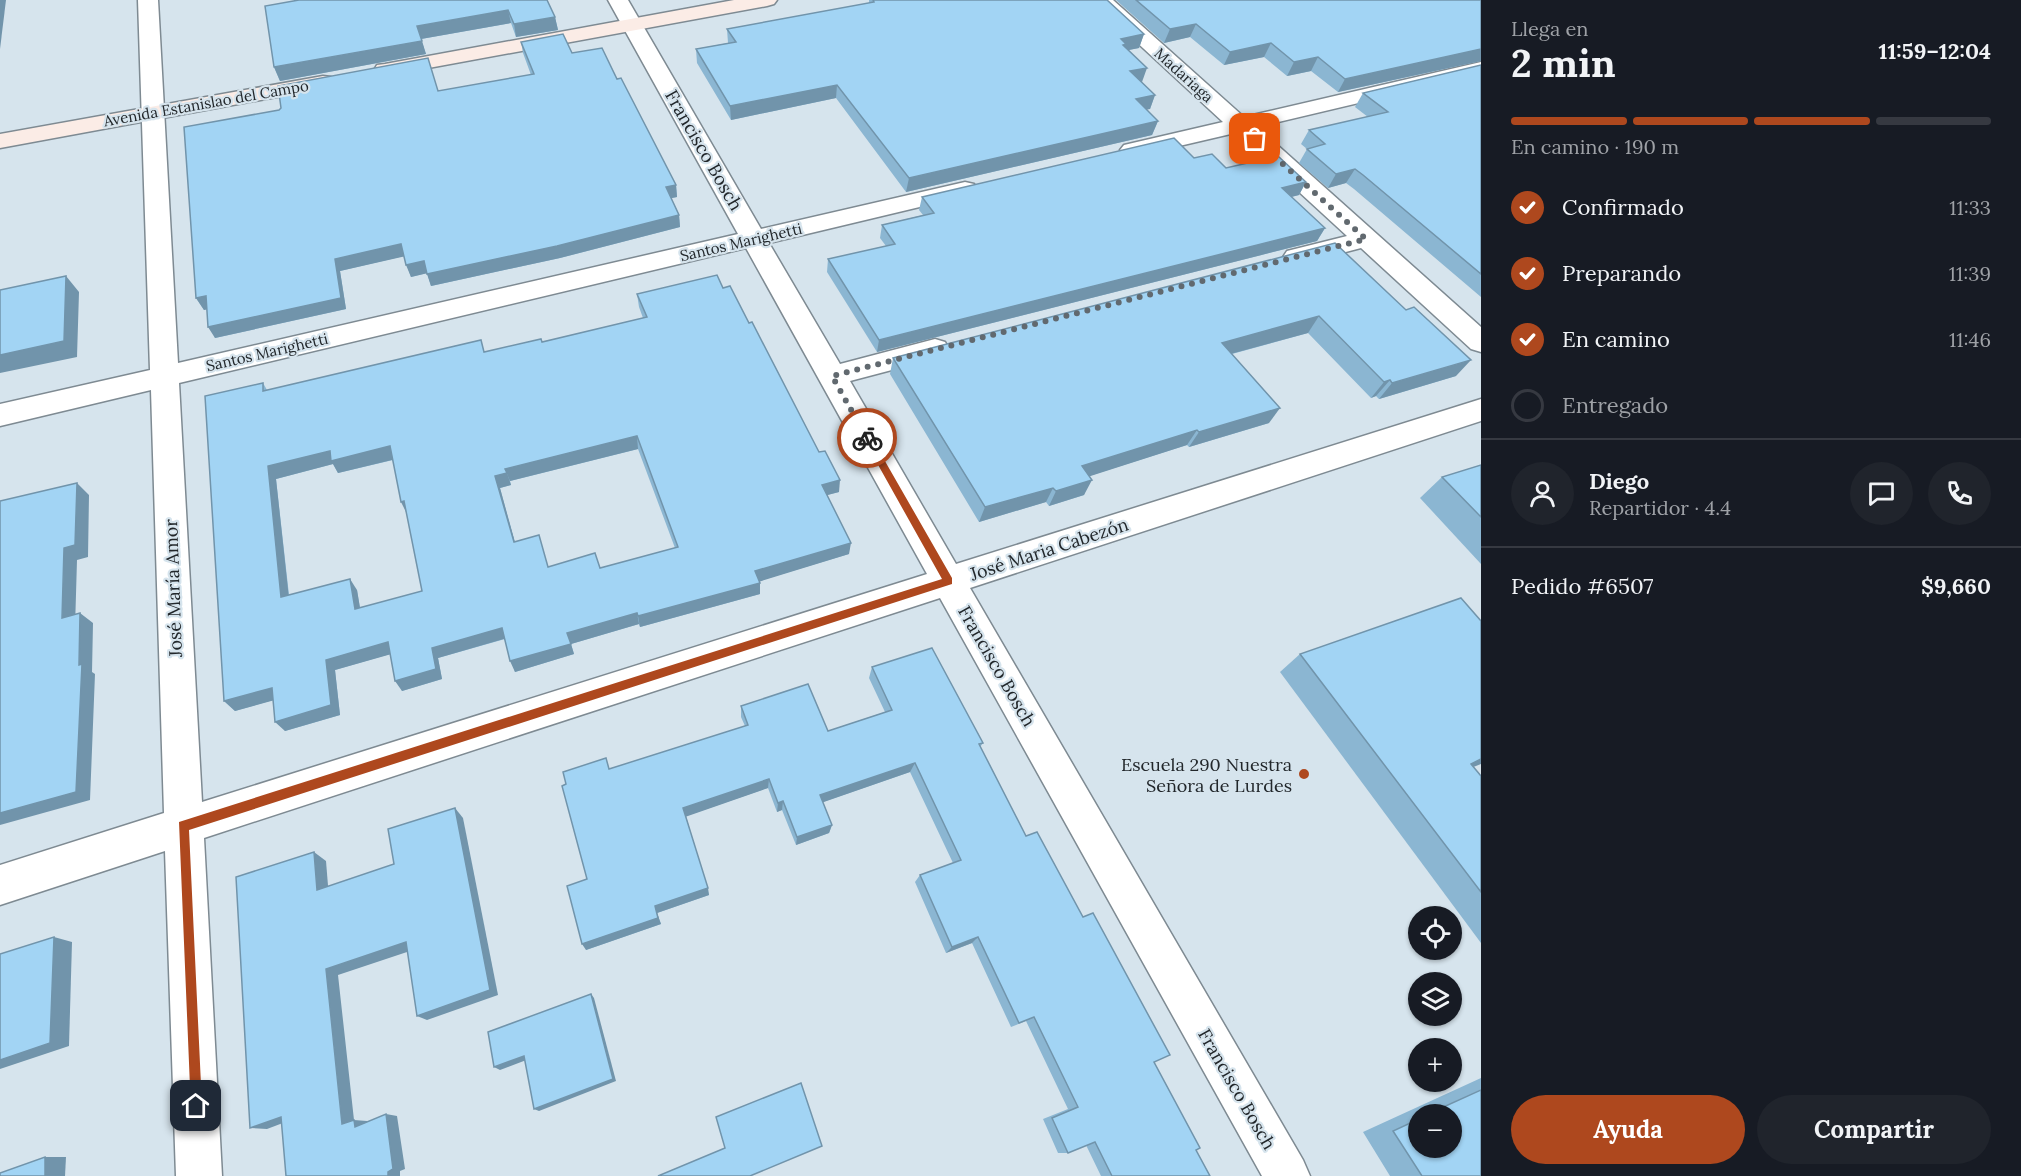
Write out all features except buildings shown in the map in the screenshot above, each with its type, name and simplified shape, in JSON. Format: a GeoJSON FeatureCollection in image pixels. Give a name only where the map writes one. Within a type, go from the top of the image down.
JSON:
{"type":"FeatureCollection","features":[{"type":"Feature","properties":{"kind":"main road"},"geometry":{"type":"LineString","coordinates":[[363,74],[767,0]]}},
{"type":"Feature","properties":{"kind":"main road","name":"Avenida Estanislao del Campo"},"geometry":{"type":"LineString","coordinates":[[0,141],[340,79]]}},
{"type":"Feature","properties":{"kind":"street","name":"José María Amor"},"geometry":{"type":"LineString","coordinates":[[148,0],[199,1176]]}},
{"type":"Feature","properties":{"kind":"street","name":"Francisco Bosch"},"geometry":{"type":"LineString","coordinates":[[618,0],[1287,1176]]}},
{"type":"Feature","properties":{"kind":"street","name":"Madariaga"},"geometry":{"type":"LineString","coordinates":[[1101,0],[1481,342]]}},
{"type":"Feature","properties":{"kind":"street"},"geometry":{"type":"LineString","coordinates":[[1112,154],[1481,68]]}},
{"type":"Feature","properties":{"kind":"street","name":"Santos Marighetti"},"geometry":{"type":"LineString","coordinates":[[0,415],[985,184]]}},
{"type":"Feature","properties":{"kind":"street"},"geometry":{"type":"LineString","coordinates":[[1273,263],[1366,239]]}},
{"type":"Feature","properties":{"kind":"street"},"geometry":{"type":"LineString","coordinates":[[832,376],[960,343]]}},
{"type":"Feature","properties":{"kind":"street","name":"José Maria Cabezón"},"geometry":{"type":"LineString","coordinates":[[0,885],[1481,410]]}},
{"type":"Feature","properties":{"kind":"way so far"},"geometry":{"type":"LineString","coordinates":[[867,438],[832,376],[1366,239],[1255,139]]}},
{"type":"Feature","properties":{"kind":"place","name":"Escuela 290 Nuestra Señora de Lurdes"},"geometry":{"type":"Point","coordinates":[1304,774]}},
{"type":"Feature","properties":{"kind":"route"},"geometry":{"type":"LineString","coordinates":[[196,1106],[183,826],[948,581],[867,438]]}}]}
